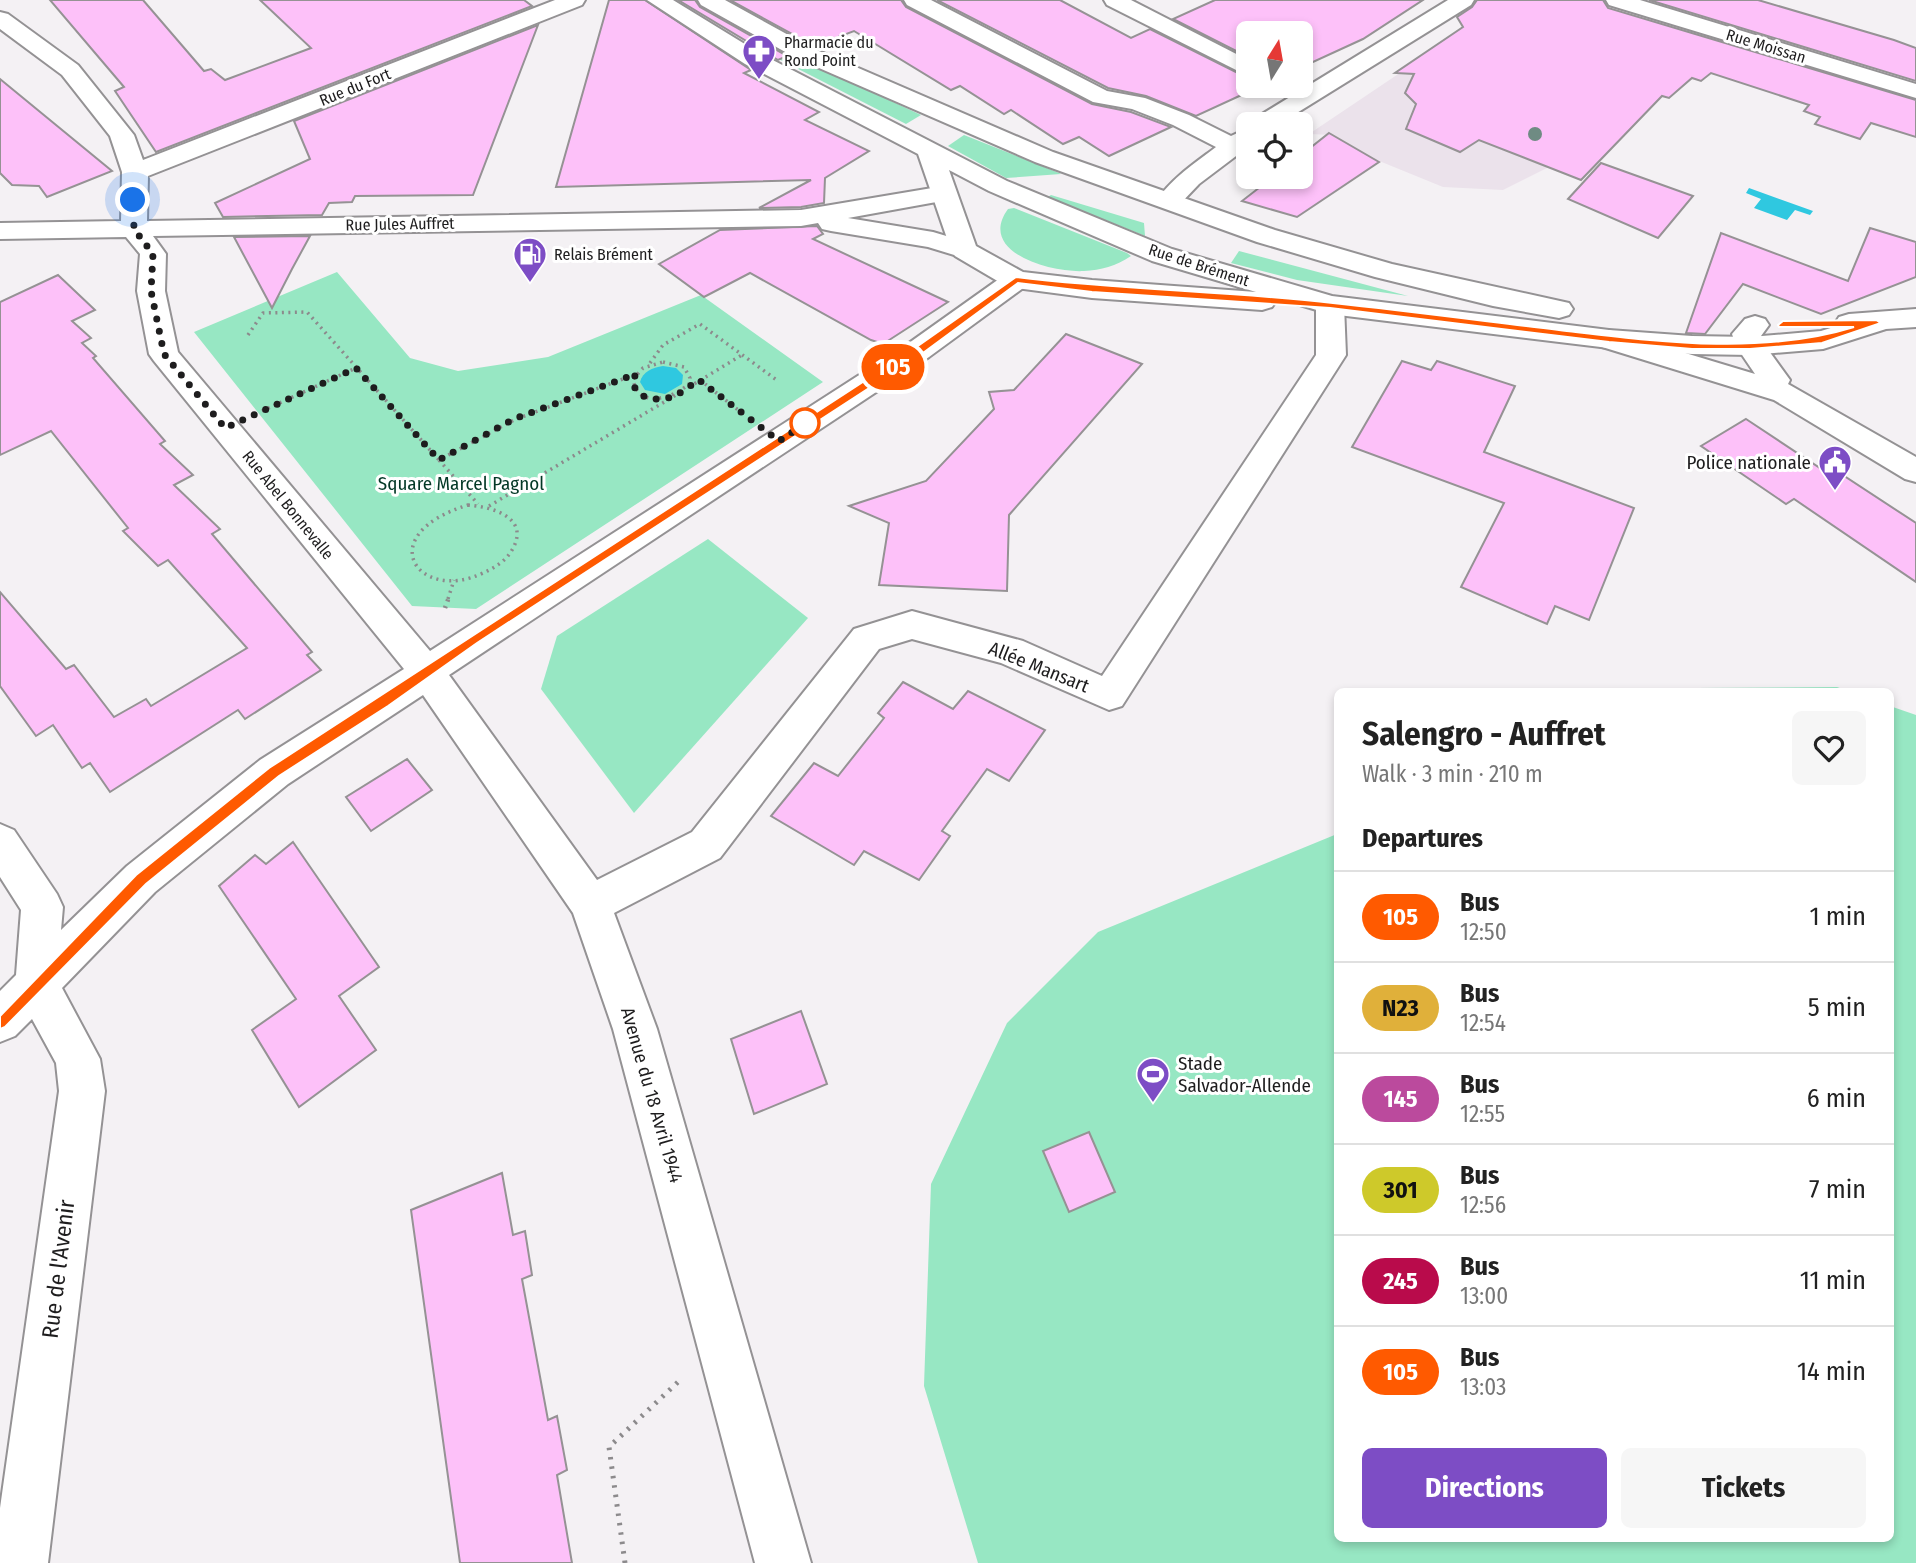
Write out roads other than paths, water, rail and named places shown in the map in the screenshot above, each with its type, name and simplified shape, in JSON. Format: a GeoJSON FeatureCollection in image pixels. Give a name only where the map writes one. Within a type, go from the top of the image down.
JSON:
{"type":"FeatureCollection","features":[{"type":"Feature","properties":{"kind":"street","name":"Rue du Fort"},"geometry":{"type":"LineString","coordinates":[[135,172],[574,0]]}},
{"type":"Feature","properties":{"kind":"street","name":"Rue de Brément"},"geometry":{"type":"LineString","coordinates":[[659,0],[753,59],[998,186],[1161,255],[1330,305],[1609,339],[1692,345],[1752,336]]}},
{"type":"Feature","properties":{"kind":"street","name":"Rue de Brément"},"geometry":{"type":"LineString","coordinates":[[709,0],[804,53],[967,126],[1172,210],[1385,271],[1493,297],[1593,315],[1752,336],[1822,340],[1876,323],[1916,318]]}},
{"type":"Feature","properties":{"kind":"street"},"geometry":{"type":"LineString","coordinates":[[915,0],[1101,97],[1148,107],[1236,140]]}},
{"type":"Feature","properties":{"kind":"street"},"geometry":{"type":"LineString","coordinates":[[1313,91],[1463,0]]}},
{"type":"Feature","properties":{"kind":"street","name":"Rue Moissan"},"geometry":{"type":"LineString","coordinates":[[1617,0],[1916,91]]}},
{"type":"Feature","properties":{"kind":"street"},"geometry":{"type":"LineString","coordinates":[[1126,2],[1236,62]]}},
{"type":"Feature","properties":{"kind":"street"},"geometry":{"type":"LineString","coordinates":[[0,19],[70,70],[122,135],[135,172],[134,229]]}},
{"type":"Feature","properties":{"kind":"street"},"geometry":{"type":"LineString","coordinates":[[1281,112],[1302,98]]}},
{"type":"Feature","properties":{"kind":"street"},"geometry":{"type":"LineString","coordinates":[[1092,289],[1138,274],[1161,255],[1172,210],[1190,179],[1236,144]]}},
{"type":"Feature","properties":{"kind":"street"},"geometry":{"type":"LineString","coordinates":[[929,150],[964,250]]}},
{"type":"Feature","properties":{"kind":"street","name":"Rue Jules Auffret"},"geometry":{"type":"LineString","coordinates":[[0,231],[801,218],[998,186],[1050,185],[1172,210]]}},
{"type":"Feature","properties":{"kind":"street","name":"Rue Jules Auffret"},"geometry":{"type":"LineString","coordinates":[[801,218],[933,240],[964,250],[1016,280]]}},
{"type":"Feature","properties":{"kind":"street","name":"Rue Abel Bonnevalle"},"geometry":{"type":"LineString","coordinates":[[134,229],[153,254],[151,291],[164,354],[426,671]]}},
{"type":"Feature","properties":{"kind":"street"},"geometry":{"type":"LineString","coordinates":[[0,1021],[141,879],[274,772],[919,350],[1016,280],[1092,289],[1330,305]]}},
{"type":"Feature","properties":{"kind":"street","name":"Allée Mansart"},"geometry":{"type":"LineString","coordinates":[[590,904],[706,845],[867,639],[912,625],[1010,652],[1109,695],[1331,355],[1330,305]]}},
{"type":"Feature","properties":{"kind":"street"},"geometry":{"type":"LineString","coordinates":[[1752,336],[1785,393]]}},
{"type":"Feature","properties":{"kind":"street"},"geometry":{"type":"LineString","coordinates":[[1609,339],[1785,393],[1916,471]]}},
{"type":"Feature","properties":{"kind":"street","name":"Avenue du 18 Avril 1944"},"geometry":{"type":"LineString","coordinates":[[426,671],[590,904],[635,1029],[783,1563]]}},
{"type":"Feature","properties":{"kind":"street"},"geometry":{"type":"LineString","coordinates":[[0,842],[42,907],[37,984]]}},
{"type":"Feature","properties":{"kind":"street","name":"Rue de l'Avenir"},"geometry":{"type":"LineString","coordinates":[[20,1563],[82,1091],[78,1059],[37,984]]}},
{"type":"Feature","properties":{"kind":"water"},"geometry":{"type":"Polygon","coordinates":[[[1749,188],[1813,211],[1810,215],[1795,210],[1787,220],[1754,208],[1761,199],[1746,193],[1749,188]]]}},
{"type":"Feature","properties":{"kind":"water"},"geometry":{"type":"Polygon","coordinates":[[[663,366],[676,368],[683,375],[682,384],[665,394],[645,390],[640,382],[643,375],[663,366]]]}},
{"type":"Feature","properties":{"kind":"place","name":"Pharmacie du Rond Point"},"geometry":{"type":"Point","coordinates":[759,81]}},
{"type":"Feature","properties":{"kind":"place","name":"Relais Brément"},"geometry":{"type":"Point","coordinates":[530,284]}},
{"type":"Feature","properties":{"kind":"place","name":"Police nationale"},"geometry":{"type":"Point","coordinates":[1835,492]}},
{"type":"Feature","properties":{"kind":"place","name":"Stade Salvador-Allende"},"geometry":{"type":"Point","coordinates":[1153,1104]}},
{"type":"Feature","properties":{"kind":"park label","name":"Square Marcel Pagnol"},"geometry":{"type":"Point","coordinates":[461,483]}}]}
